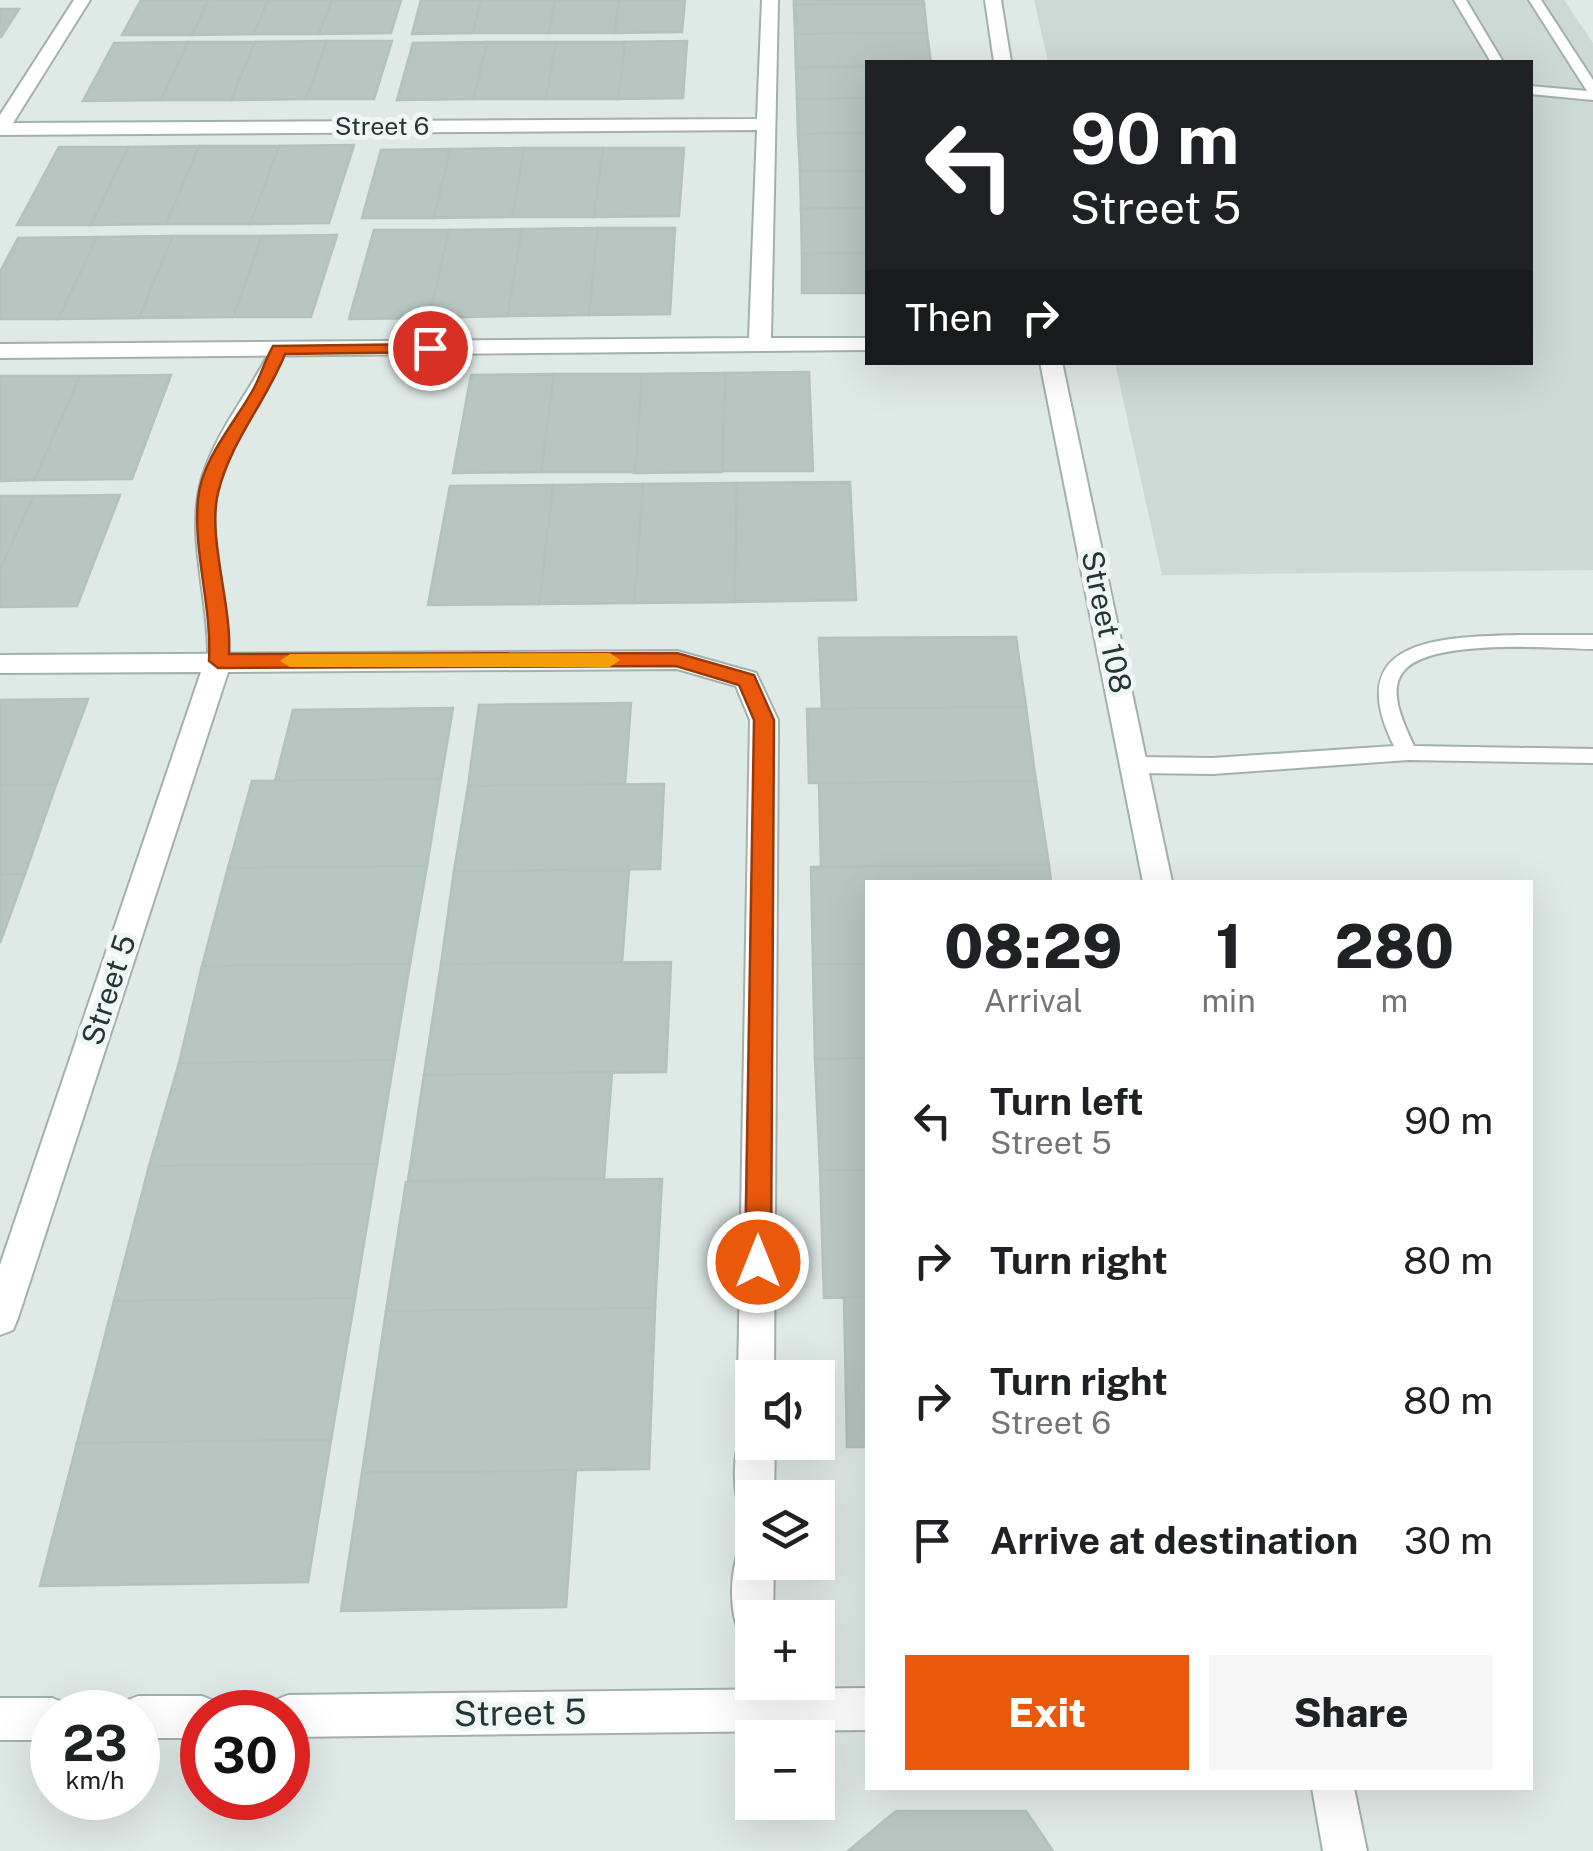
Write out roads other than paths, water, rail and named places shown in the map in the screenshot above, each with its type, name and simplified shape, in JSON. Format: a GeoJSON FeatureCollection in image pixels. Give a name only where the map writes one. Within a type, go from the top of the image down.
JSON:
{"type":"FeatureCollection","features":[{"type":"Feature","properties":{"kind":"street","name":"Street 6"},"geometry":{"type":"LineString","coordinates":[[0,129],[82,0]]}},
{"type":"Feature","properties":{"kind":"street"},"geometry":{"type":"LineString","coordinates":[[760,343],[770,0]]}},
{"type":"Feature","properties":{"kind":"street"},"geometry":{"type":"LineString","coordinates":[[993,0],[1003,60]]}},
{"type":"Feature","properties":{"kind":"street","name":"Street 6"},"geometry":{"type":"LineString","coordinates":[[0,129],[765,124]]}},
{"type":"Feature","properties":{"kind":"street"},"geometry":{"type":"LineString","coordinates":[[0,351],[865,344]]}},
{"type":"Feature","properties":{"kind":"street","name":"Street 108"},"geometry":{"type":"LineString","coordinates":[[1052,365],[1158,880]]}},
{"type":"Feature","properties":{"kind":"street"},"geometry":{"type":"LineString","coordinates":[[0,664],[677,660],[747,680],[764,720],[756,1360]]}},
{"type":"Feature","properties":{"kind":"street","name":"Street 5"},"geometry":{"type":"LineString","coordinates":[[0,1318],[218,661]]}},
{"type":"Feature","properties":{"kind":"street","name":"Street 5"},"geometry":{"type":"LineString","coordinates":[[310,1715],[735,1697]]}},
{"type":"Feature","properties":{"kind":"street","name":"Street 5"},"geometry":{"type":"LineString","coordinates":[[788,1700],[865,1709]]}},
{"type":"Feature","properties":{"kind":"street"},"geometry":{"type":"LineString","coordinates":[[0,1719],[30,1718]]}},
{"type":"Feature","properties":{"kind":"street"},"geometry":{"type":"LineString","coordinates":[[1334,1790],[1346,1851]]}},
{"type":"Feature","properties":{"kind":"lane"},"geometry":{"type":"LineString","coordinates":[[1460,0],[1495,60]]}},
{"type":"Feature","properties":{"kind":"lane"},"geometry":{"type":"LineString","coordinates":[[1535,0],[1593,93]]}},
{"type":"Feature","properties":{"kind":"lane"},"geometry":{"type":"LineString","coordinates":[[1533,90],[1593,93]]}},
{"type":"Feature","properties":{"kind":"lane"},"geometry":{"type":"LineString","coordinates":[[218,661],[221,620],[210,559],[207,496],[224,449],[263,387],[279,350]]}},
{"type":"Feature","properties":{"kind":"lane"},"geometry":{"type":"LineString","coordinates":[[1408,753],[1392,725],[1389,689],[1396,666],[1413,654],[1438,647],[1593,642]]}},
{"type":"Feature","properties":{"kind":"lane"},"geometry":{"type":"LineString","coordinates":[[1136,765],[1230,765],[1408,753],[1593,756]]}}]}
